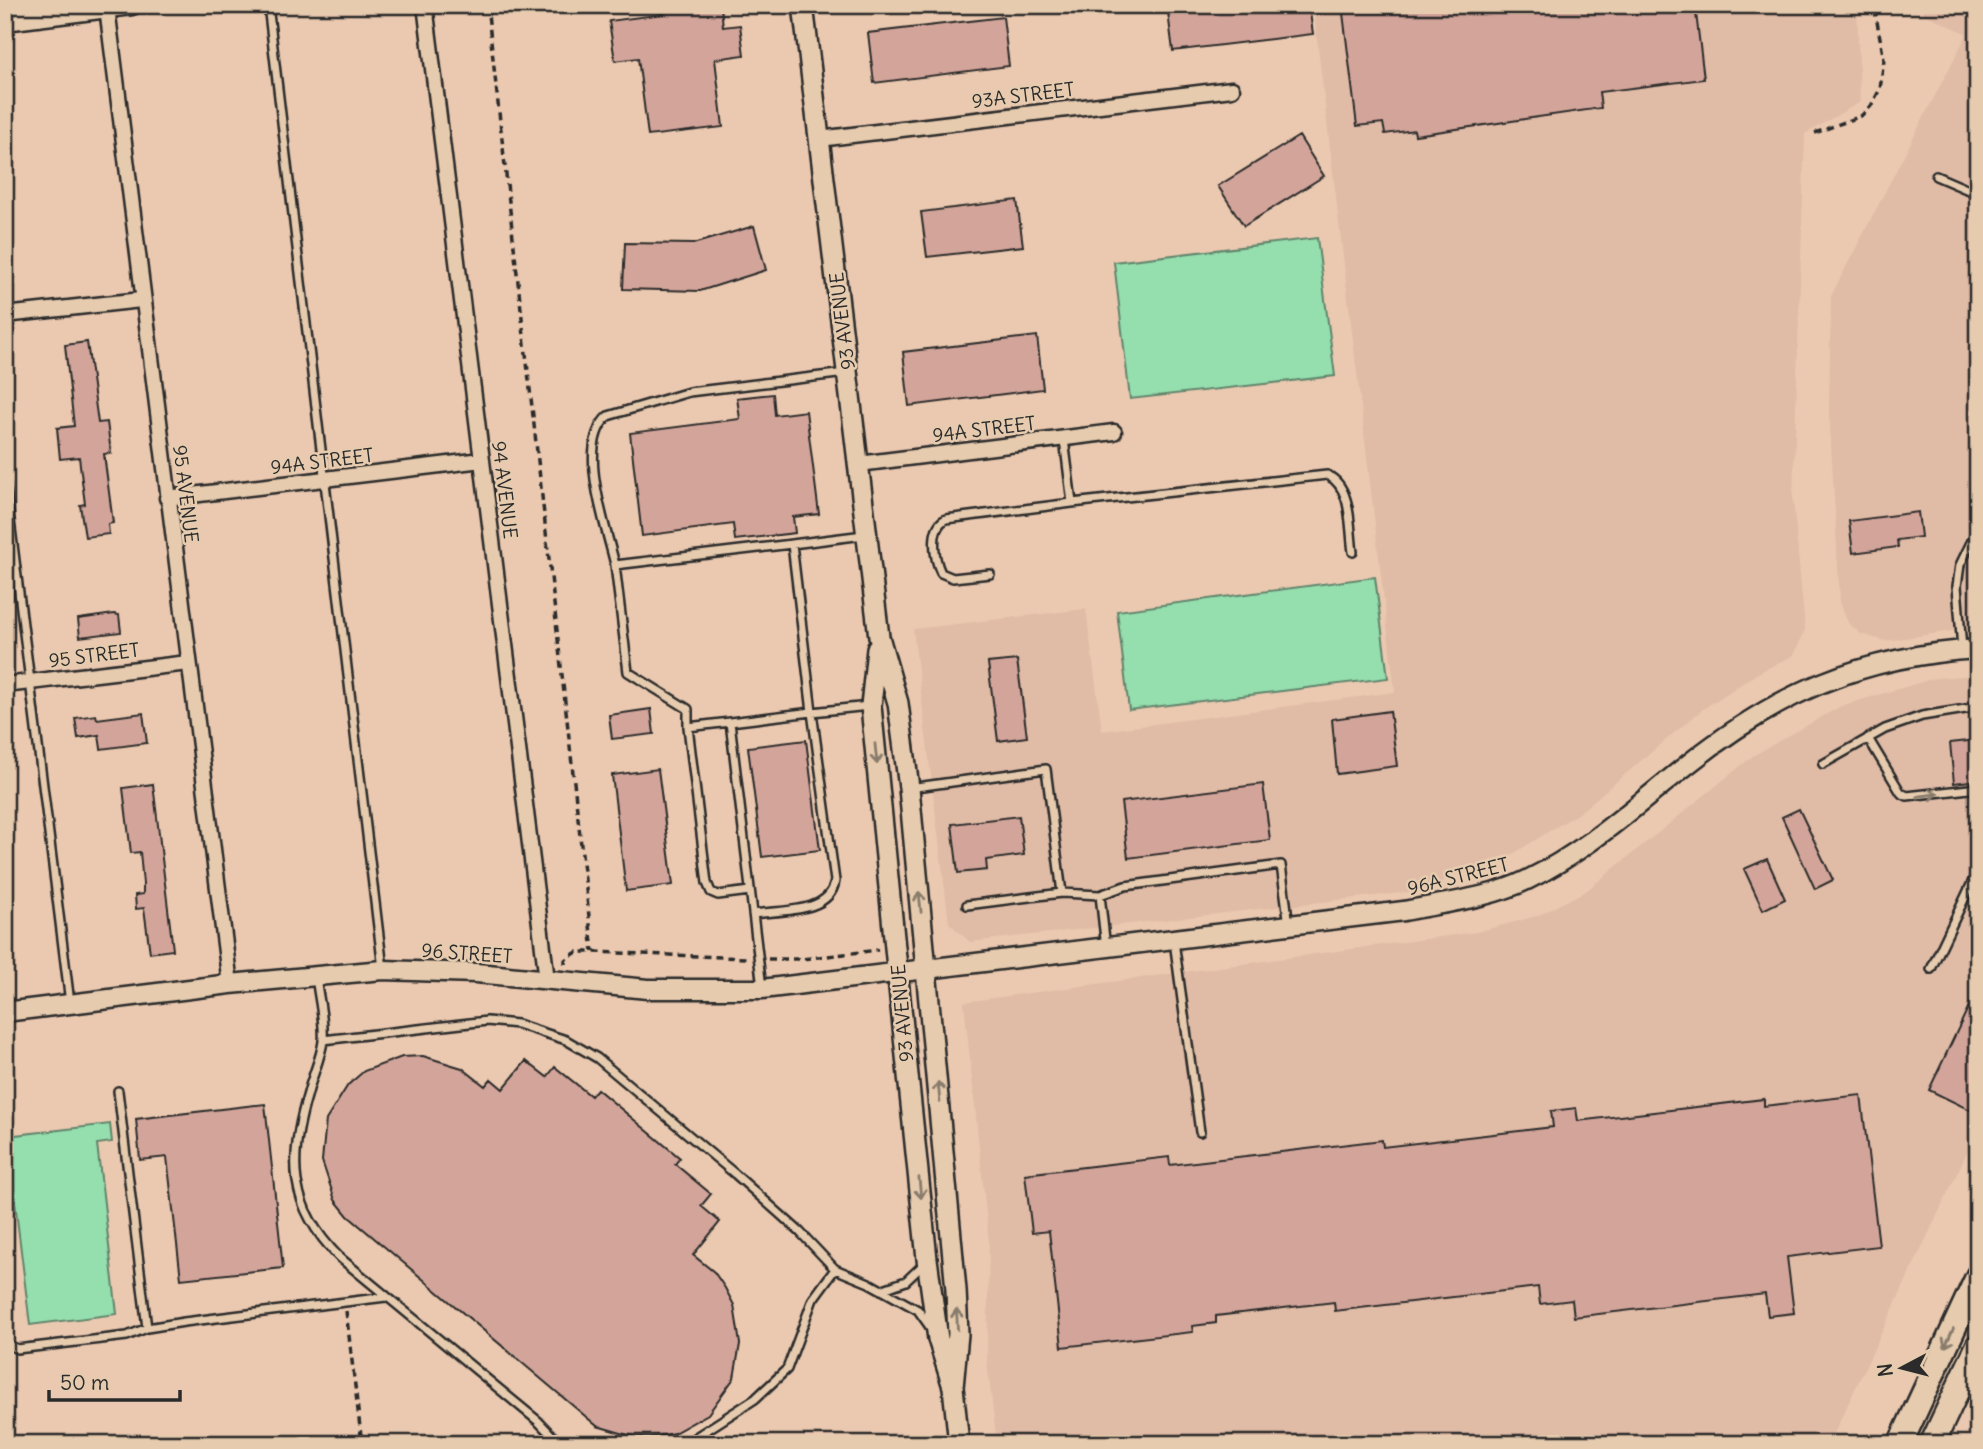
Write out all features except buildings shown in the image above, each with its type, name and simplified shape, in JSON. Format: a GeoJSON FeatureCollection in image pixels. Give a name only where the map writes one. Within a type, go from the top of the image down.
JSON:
{"type":"FeatureCollection","features":[{"type":"Feature","properties":{"kind":"highway"},"geometry":{"type":"LineString","coordinates":[[1900,1444],[1978,1276]]}},
{"type":"Feature","properties":{"kind":"highway"},"geometry":{"type":"LineString","coordinates":[[1932,1444],[1978,1346]]}},
{"type":"Feature","properties":{"kind":"main road","name":"93 AVENUE"},"geometry":{"type":"LineString","coordinates":[[803,5],[879,637],[898,703],[909,788],[956,1290],[958,1334],[953,1387]]}},
{"type":"Feature","properties":{"kind":"main road","name":"93 AVENUE"},"geometry":{"type":"LineString","coordinates":[[879,637],[871,705],[928,1259],[938,1339],[953,1387],[959,1444]]}},
{"type":"Feature","properties":{"kind":"street"},"geometry":{"type":"LineString","coordinates":[[5,21],[132,5]]}},
{"type":"Feature","properties":{"kind":"street","name":"94 AVENUE"},"geometry":{"type":"LineString","coordinates":[[425,5],[547,980]]}},
{"type":"Feature","properties":{"kind":"street","name":"95 AVENUE"},"geometry":{"type":"LineString","coordinates":[[107,8],[141,300],[230,984]]}},
{"type":"Feature","properties":{"kind":"street","name":"93A STREET"},"geometry":{"type":"LineString","coordinates":[[819,139],[1232,89]]}},
{"type":"Feature","properties":{"kind":"street"},"geometry":{"type":"LineString","coordinates":[[5,315],[141,300]]}},
{"type":"Feature","properties":{"kind":"street","name":"94A STREET"},"geometry":{"type":"LineString","coordinates":[[859,464],[1114,432]]}},
{"type":"Feature","properties":{"kind":"street","name":"94A STREET"},"geometry":{"type":"LineString","coordinates":[[167,498],[482,460]]}},
{"type":"Feature","properties":{"kind":"street","name":"96A STREET"},"geometry":{"type":"LineString","coordinates":[[927,970],[1404,911],[1494,892],[1525,881],[1580,850],[1738,728],[1790,696],[1854,669],[1906,657],[1970,649]]}},
{"type":"Feature","properties":{"kind":"street","name":"95 STREET"},"geometry":{"type":"LineString","coordinates":[[5,685],[188,663]]}},
{"type":"Feature","properties":{"kind":"street","name":"96 STREET"},"geometry":{"type":"LineString","coordinates":[[5,1012],[230,984],[383,970],[476,973],[648,989],[762,989],[927,970]]}},
{"type":"Feature","properties":{"kind":"lane"},"geometry":{"type":"LineString","coordinates":[[268,5],[383,970]]}},
{"type":"Feature","properties":{"kind":"lane"},"geometry":{"type":"LineString","coordinates":[[1936,176],[1978,194]]}},
{"type":"Feature","properties":{"kind":"lane"},"geometry":{"type":"LineString","coordinates":[[750,891],[718,895],[711,892],[707,883],[688,709],[628,672],[615,565],[591,458],[601,422],[608,416],[690,392],[848,372]]}},
{"type":"Feature","properties":{"kind":"lane"},"geometry":{"type":"LineString","coordinates":[[1064,438],[1072,503]]}},
{"type":"Feature","properties":{"kind":"lane"},"geometry":{"type":"LineString","coordinates":[[990,574],[953,578],[941,573],[934,529],[938,522],[1072,503],[1327,475],[1341,484],[1353,552]]}},
{"type":"Feature","properties":{"kind":"lane"},"geometry":{"type":"LineString","coordinates":[[5,480],[70,1004]]}},
{"type":"Feature","properties":{"kind":"lane"},"geometry":{"type":"LineString","coordinates":[[1970,649],[1957,586],[1960,565],[1978,528]]}},
{"type":"Feature","properties":{"kind":"lane"},"geometry":{"type":"LineString","coordinates":[[615,565],[867,534]]}},
{"type":"Feature","properties":{"kind":"lane"},"geometry":{"type":"LineString","coordinates":[[753,914],[824,902],[833,893],[835,881],[792,544]]}},
{"type":"Feature","properties":{"kind":"lane"},"geometry":{"type":"LineString","coordinates":[[688,727],[871,705]]}},
{"type":"Feature","properties":{"kind":"lane"},"geometry":{"type":"LineString","coordinates":[[1824,764],[1868,738],[1922,716],[1978,708]]}},
{"type":"Feature","properties":{"kind":"lane"},"geometry":{"type":"LineString","coordinates":[[730,722],[762,989]]}},
{"type":"Feature","properties":{"kind":"lane"},"geometry":{"type":"LineString","coordinates":[[1868,738],[1901,793],[1907,796],[1978,788]]}},
{"type":"Feature","properties":{"kind":"lane"},"geometry":{"type":"LineString","coordinates":[[909,788],[1046,769],[1062,893]]}},
{"type":"Feature","properties":{"kind":"lane"},"geometry":{"type":"LineString","coordinates":[[967,905],[1062,893],[1100,895],[1125,886],[1281,865],[1290,926]]}},
{"type":"Feature","properties":{"kind":"lane"},"geometry":{"type":"LineString","coordinates":[[1931,970],[1978,870]]}},
{"type":"Feature","properties":{"kind":"lane"},"geometry":{"type":"LineString","coordinates":[[1100,895],[1106,948]]}},
{"type":"Feature","properties":{"kind":"lane"},"geometry":{"type":"LineString","coordinates":[[1174,940],[1200,1132]]}},
{"type":"Feature","properties":{"kind":"lane"},"geometry":{"type":"LineString","coordinates":[[316,975],[323,1040],[304,1104],[294,1153],[299,1200],[321,1240],[386,1297],[538,1421],[560,1444]]}},
{"type":"Feature","properties":{"kind":"lane"},"geometry":{"type":"LineString","coordinates":[[323,1040],[487,1021],[529,1027],[566,1040],[597,1058],[735,1174],[800,1232],[835,1269],[918,1310],[938,1339]]}},
{"type":"Feature","properties":{"kind":"lane"},"geometry":{"type":"LineString","coordinates":[[118,1091],[147,1328]]}},
{"type":"Feature","properties":{"kind":"lane"},"geometry":{"type":"LineString","coordinates":[[881,1290],[906,1281],[928,1259]]}},
{"type":"Feature","properties":{"kind":"lane"},"geometry":{"type":"LineString","coordinates":[[685,1444],[755,1399],[787,1369],[813,1299],[835,1269]]}},
{"type":"Feature","properties":{"kind":"lane"},"geometry":{"type":"LineString","coordinates":[[5,1343],[17,1349],[127,1336],[147,1328],[386,1297]]}},
{"type":"Feature","properties":{"kind":"path"},"geometry":{"type":"LineString","coordinates":[[487,5],[593,952]]}},
{"type":"Feature","properties":{"kind":"path"},"geometry":{"type":"LineString","coordinates":[[1815,133],[1861,116],[1880,89],[1884,60],[1874,5]]}},
{"type":"Feature","properties":{"kind":"path"},"geometry":{"type":"LineString","coordinates":[[565,960],[577,953],[593,952],[758,959],[802,958],[877,950]]}},
{"type":"Feature","properties":{"kind":"path"},"geometry":{"type":"LineString","coordinates":[[345,1302],[362,1444]]}},
{"type":"Feature","properties":{"kind":"shaded area"},"geometry":{"type":"Polygon","coordinates":[[[1313,5],[1857,5],[1860,102],[1805,134],[1793,499],[1805,630],[1794,655],[1758,673],[1703,709],[1580,812],[1513,854],[1473,866],[1426,890],[970,942],[949,923],[913,629],[1086,609],[1102,731],[1395,692],[1313,5]]]}},
{"type":"Feature","properties":{"kind":"shaded area"},"geometry":{"type":"Polygon","coordinates":[[[1922,5],[1978,5],[1978,627],[1885,641],[1861,634],[1848,623],[1840,602],[1829,409],[1831,296],[1967,34],[1923,13],[1922,5]]]}},
{"type":"Feature","properties":{"kind":"shaded area"},"geometry":{"type":"Polygon","coordinates":[[[1978,675],[1978,1129],[1829,1444],[997,1444],[987,1361],[989,1242],[964,1002],[1477,932],[1537,916],[1586,891],[1753,756],[1841,706],[1935,678],[1978,675]]]}},
{"type":"Feature","properties":{"kind":"green space"},"geometry":{"type":"Polygon","coordinates":[[[1317,238],[1335,376],[1130,399],[1114,262],[1317,238]]]}},
{"type":"Feature","properties":{"kind":"green space"},"geometry":{"type":"Polygon","coordinates":[[[1375,577],[1388,678],[1129,710],[1117,611],[1375,577]]]}},
{"type":"Feature","properties":{"kind":"green space"},"geometry":{"type":"Polygon","coordinates":[[[110,1124],[112,1142],[97,1144],[117,1314],[30,1325],[7,1136],[110,1124]]]}}]}
